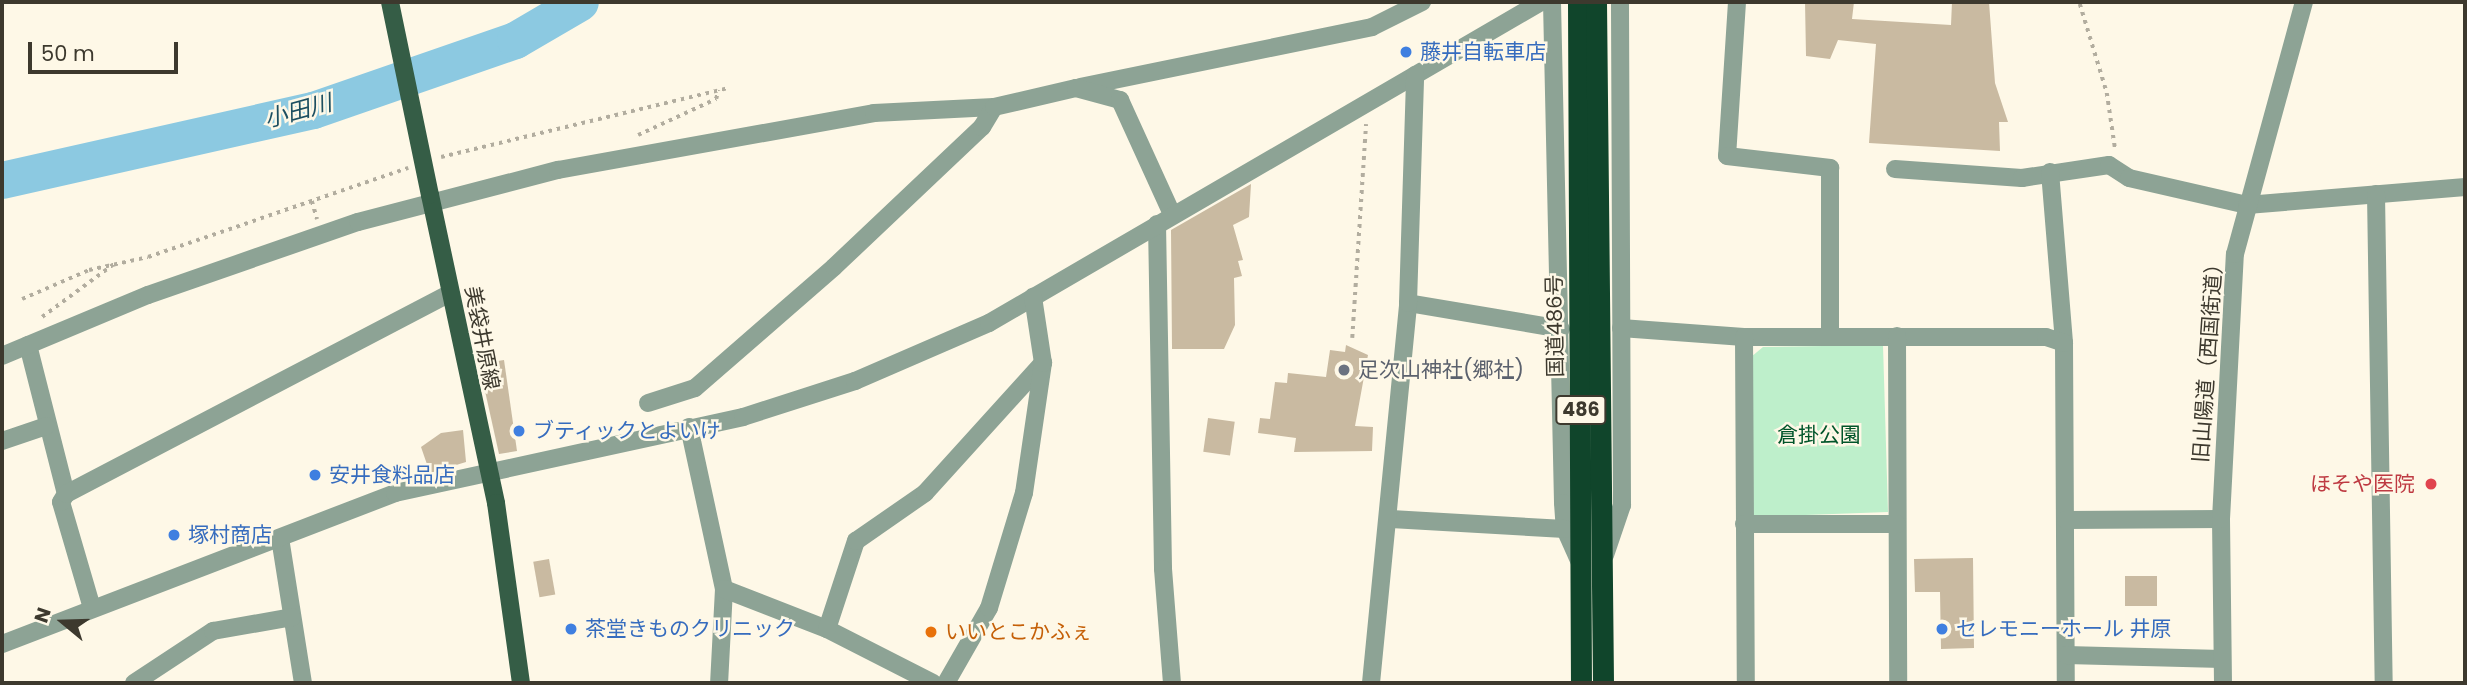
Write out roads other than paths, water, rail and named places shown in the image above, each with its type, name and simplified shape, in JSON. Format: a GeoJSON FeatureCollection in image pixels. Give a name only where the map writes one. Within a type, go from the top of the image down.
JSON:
{"type":"FeatureCollection","features":[{"type":"Feature","properties":{"kind":"highway","name":"486"},"geometry":{"type":"LineString","coordinates":[[1578,2],[1588,137]]}},
{"type":"Feature","properties":{"kind":"highway","name":"486"},"geometry":{"type":"LineString","coordinates":[[1588,137],[1596,2]]}},
{"type":"Feature","properties":{"kind":"highway","name":"国道486号"},"geometry":{"type":"LineString","coordinates":[[1588,137],[1592,564],[1603,683]]}},
{"type":"Feature","properties":{"kind":"highway","name":"国道486号"},"geometry":{"type":"LineString","coordinates":[[1581,683],[1592,564]]}},
{"type":"Feature","properties":{"kind":"main road","name":"美袋井原線"},"geometry":{"type":"LineString","coordinates":[[390,2],[489,473],[521,683]]}},
{"type":"Feature","properties":{"kind":"street"},"geometry":{"type":"LineString","coordinates":[[2,356],[186,282],[358,222],[431,200],[617,155],[874,113],[993,107],[1372,27],[1422,2]]}},
{"type":"Feature","properties":{"kind":"street"},"geometry":{"type":"LineString","coordinates":[[2,644],[395,493],[689,427],[855,381],[1033,297],[1364,101],[1415,75],[1541,2]]}},
{"type":"Feature","properties":{"kind":"street"},"geometry":{"type":"LineString","coordinates":[[1552,2],[1564,529],[1592,564],[1622,505],[1620,2]]}},
{"type":"Feature","properties":{"kind":"street"},"geometry":{"type":"LineString","coordinates":[[1737,2],[1727,156],[1830,168],[1830,334]]}},
{"type":"Feature","properties":{"kind":"street","name":"旧山陽道（西国街道）"},"geometry":{"type":"LineString","coordinates":[[2223,683],[2221,519],[2235,254],[2304,2]]}},
{"type":"Feature","properties":{"kind":"street"},"geometry":{"type":"LineString","coordinates":[[1371,683],[1391,519],[1408,303],[1415,75]]}},
{"type":"Feature","properties":{"kind":"street"},"geometry":{"type":"LineString","coordinates":[[1076,88],[1120,100],[1172,214]]}},
{"type":"Feature","properties":{"kind":"street"},"geometry":{"type":"LineString","coordinates":[[648,403],[695,388],[834,267],[982,127],[993,107]]}},
{"type":"Feature","properties":{"kind":"street"},"geometry":{"type":"LineString","coordinates":[[1895,169],[2022,178],[2050,172],[2114,167],[2129,178],[2247,205],[2465,187]]}},
{"type":"Feature","properties":{"kind":"street"},"geometry":{"type":"LineString","coordinates":[[2050,172],[2064,343],[2066,683]]}},
{"type":"Feature","properties":{"kind":"street"},"geometry":{"type":"LineString","coordinates":[[2376,194],[2384,683]]}},
{"type":"Feature","properties":{"kind":"street"},"geometry":{"type":"LineString","coordinates":[[1157,224],[1163,569],[1172,683]]}},
{"type":"Feature","properties":{"kind":"street"},"geometry":{"type":"LineString","coordinates":[[92,608],[61,502],[66,494],[450,293]]}},
{"type":"Feature","properties":{"kind":"street"},"geometry":{"type":"LineString","coordinates":[[946,683],[989,608],[1024,493],[1042,363],[1033,297]]}},
{"type":"Feature","properties":{"kind":"street"},"geometry":{"type":"LineString","coordinates":[[1408,303],[1560,329]]}},
{"type":"Feature","properties":{"kind":"street"},"geometry":{"type":"LineString","coordinates":[[1621,328],[1744,337],[1830,334],[2046,337],[2064,343]]}},
{"type":"Feature","properties":{"kind":"street"},"geometry":{"type":"LineString","coordinates":[[1897,336],[1898,683]]}},
{"type":"Feature","properties":{"kind":"street"},"geometry":{"type":"LineString","coordinates":[[1744,337],[1746,683]]}},
{"type":"Feature","properties":{"kind":"street"},"geometry":{"type":"LineString","coordinates":[[28,345],[46,426],[66,494]]}},
{"type":"Feature","properties":{"kind":"street"},"geometry":{"type":"LineString","coordinates":[[827,629],[856,541],[925,492],[1042,363]]}},
{"type":"Feature","properties":{"kind":"street"},"geometry":{"type":"LineString","coordinates":[[2,441],[46,426]]}},
{"type":"Feature","properties":{"kind":"street"},"geometry":{"type":"LineString","coordinates":[[689,427],[724,589],[719,683]]}},
{"type":"Feature","properties":{"kind":"street"},"geometry":{"type":"LineString","coordinates":[[1391,519],[1564,529]]}},
{"type":"Feature","properties":{"kind":"street"},"geometry":{"type":"LineString","coordinates":[[2066,520],[2221,519]]}},
{"type":"Feature","properties":{"kind":"street"},"geometry":{"type":"LineString","coordinates":[[1744,524],[1897,524]]}},
{"type":"Feature","properties":{"kind":"street"},"geometry":{"type":"LineString","coordinates":[[280,538],[303,683]]}},
{"type":"Feature","properties":{"kind":"street"},"geometry":{"type":"LineString","coordinates":[[724,589],[827,629],[933,683]]}},
{"type":"Feature","properties":{"kind":"street"},"geometry":{"type":"LineString","coordinates":[[134,683],[213,631],[292,617]]}},
{"type":"Feature","properties":{"kind":"street"},"geometry":{"type":"LineString","coordinates":[[2066,655],[2222,659]]}},
{"type":"Feature","properties":{"kind":"waterway","name":"小田川"},"geometry":{"type":"LineString","coordinates":[[2,180],[313,110],[515,40],[580,2]]}},
{"type":"Feature","properties":{"kind":"place","name":"藤井自転車店"},"geometry":{"type":"Point","coordinates":[1406,52]}},
{"type":"Feature","properties":{"kind":"place","name":"足次山神社(郷社)"},"geometry":{"type":"Point","coordinates":[1344,370]}},
{"type":"Feature","properties":{"kind":"place","name":"ブティックとよいけ"},"geometry":{"type":"Point","coordinates":[519,431]}},
{"type":"Feature","properties":{"kind":"place","name":"安井食料品店"},"geometry":{"type":"Point","coordinates":[315,475]}},
{"type":"Feature","properties":{"kind":"place","name":"ほそや医院"},"geometry":{"type":"Point","coordinates":[2431,484]}},
{"type":"Feature","properties":{"kind":"place","name":"塚村商店"},"geometry":{"type":"Point","coordinates":[174,535]}},
{"type":"Feature","properties":{"kind":"place","name":"茶堂きものクリニック"},"geometry":{"type":"Point","coordinates":[571,629]}},
{"type":"Feature","properties":{"kind":"place","name":"セレモニーホール 井原"},"geometry":{"type":"Point","coordinates":[1942,629]}},
{"type":"Feature","properties":{"kind":"place","name":"いいとこかふぇ"},"geometry":{"type":"Point","coordinates":[931,632]}},
{"type":"Feature","properties":{"kind":"park label","name":"倉掛公園"},"geometry":{"type":"Point","coordinates":[1819,435]}}]}
